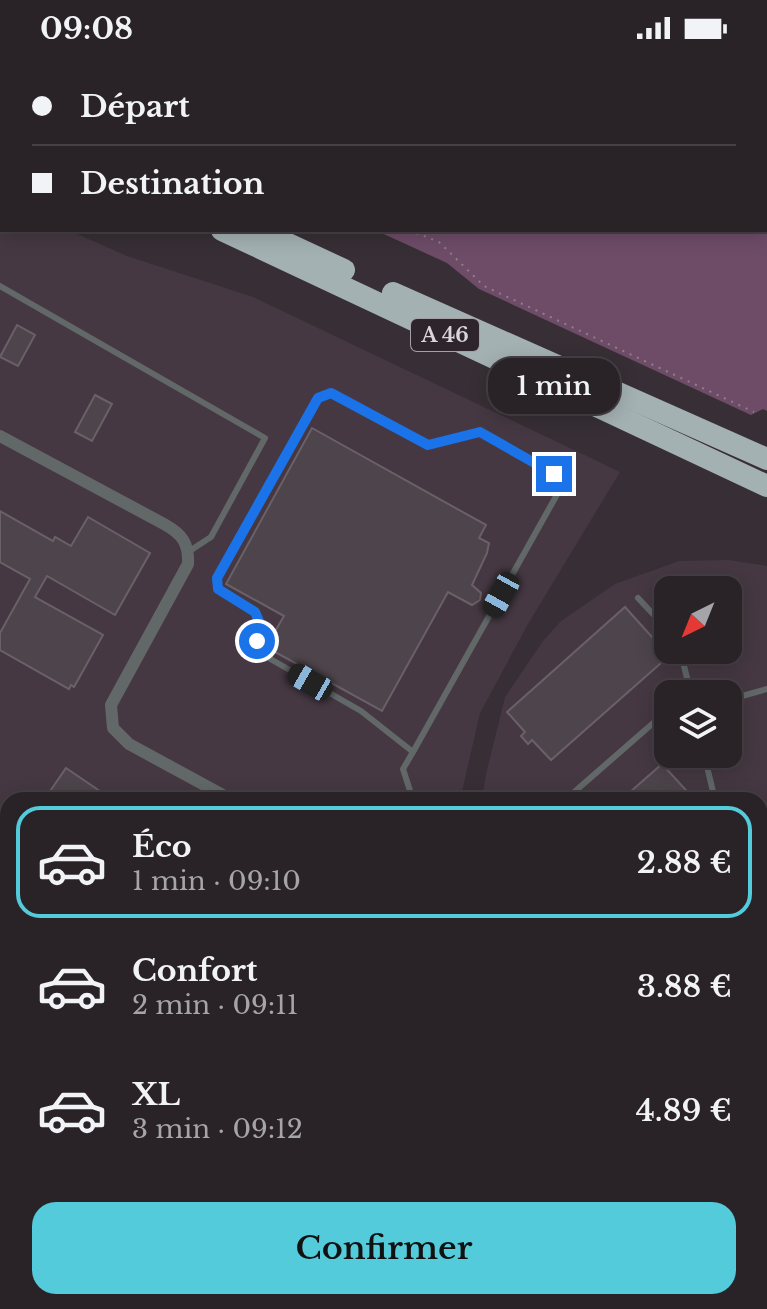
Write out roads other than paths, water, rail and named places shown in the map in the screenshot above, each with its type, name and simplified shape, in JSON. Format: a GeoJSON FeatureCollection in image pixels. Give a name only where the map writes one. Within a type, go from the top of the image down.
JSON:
{"type":"FeatureCollection","features":[{"type":"Feature","properties":{"kind":"highway","name":"A 46"},"geometry":{"type":"LineString","coordinates":[[226,232],[767,486]]}},
{"type":"Feature","properties":{"kind":"highway","name":"A 46"},"geometry":{"type":"LineString","coordinates":[[262,232],[767,468]]}},
{"type":"Feature","properties":{"kind":"highway"},"geometry":{"type":"LineString","coordinates":[[521,351],[767,459]]}},
{"type":"Feature","properties":{"kind":"street"},"geometry":{"type":"LineString","coordinates":[[0,436],[177,531],[185,540],[188,564],[111,705],[113,728],[129,744],[217,792]]}},
{"type":"Feature","properties":{"kind":"lane"},"geometry":{"type":"LineString","coordinates":[[0,286],[265,438],[211,537],[188,552]]}},
{"type":"Feature","properties":{"kind":"lane"},"geometry":{"type":"LineString","coordinates":[[410,792],[403,769],[413,752],[559,491],[554,474],[480,432],[428,445],[331,393],[318,398],[217,578],[218,589],[255,612],[262,628],[257,641],[260,653],[361,711],[413,752]]}},
{"type":"Feature","properties":{"kind":"lane"},"geometry":{"type":"LineString","coordinates":[[638,598],[654,615]]}},
{"type":"Feature","properties":{"kind":"lane"},"geometry":{"type":"LineString","coordinates":[[742,696],[767,689]]}},
{"type":"Feature","properties":{"kind":"lane"},"geometry":{"type":"LineString","coordinates":[[574,792],[654,722]]}},
{"type":"Feature","properties":{"kind":"lane"},"geometry":{"type":"LineString","coordinates":[[707,768],[713,792]]}}]}
